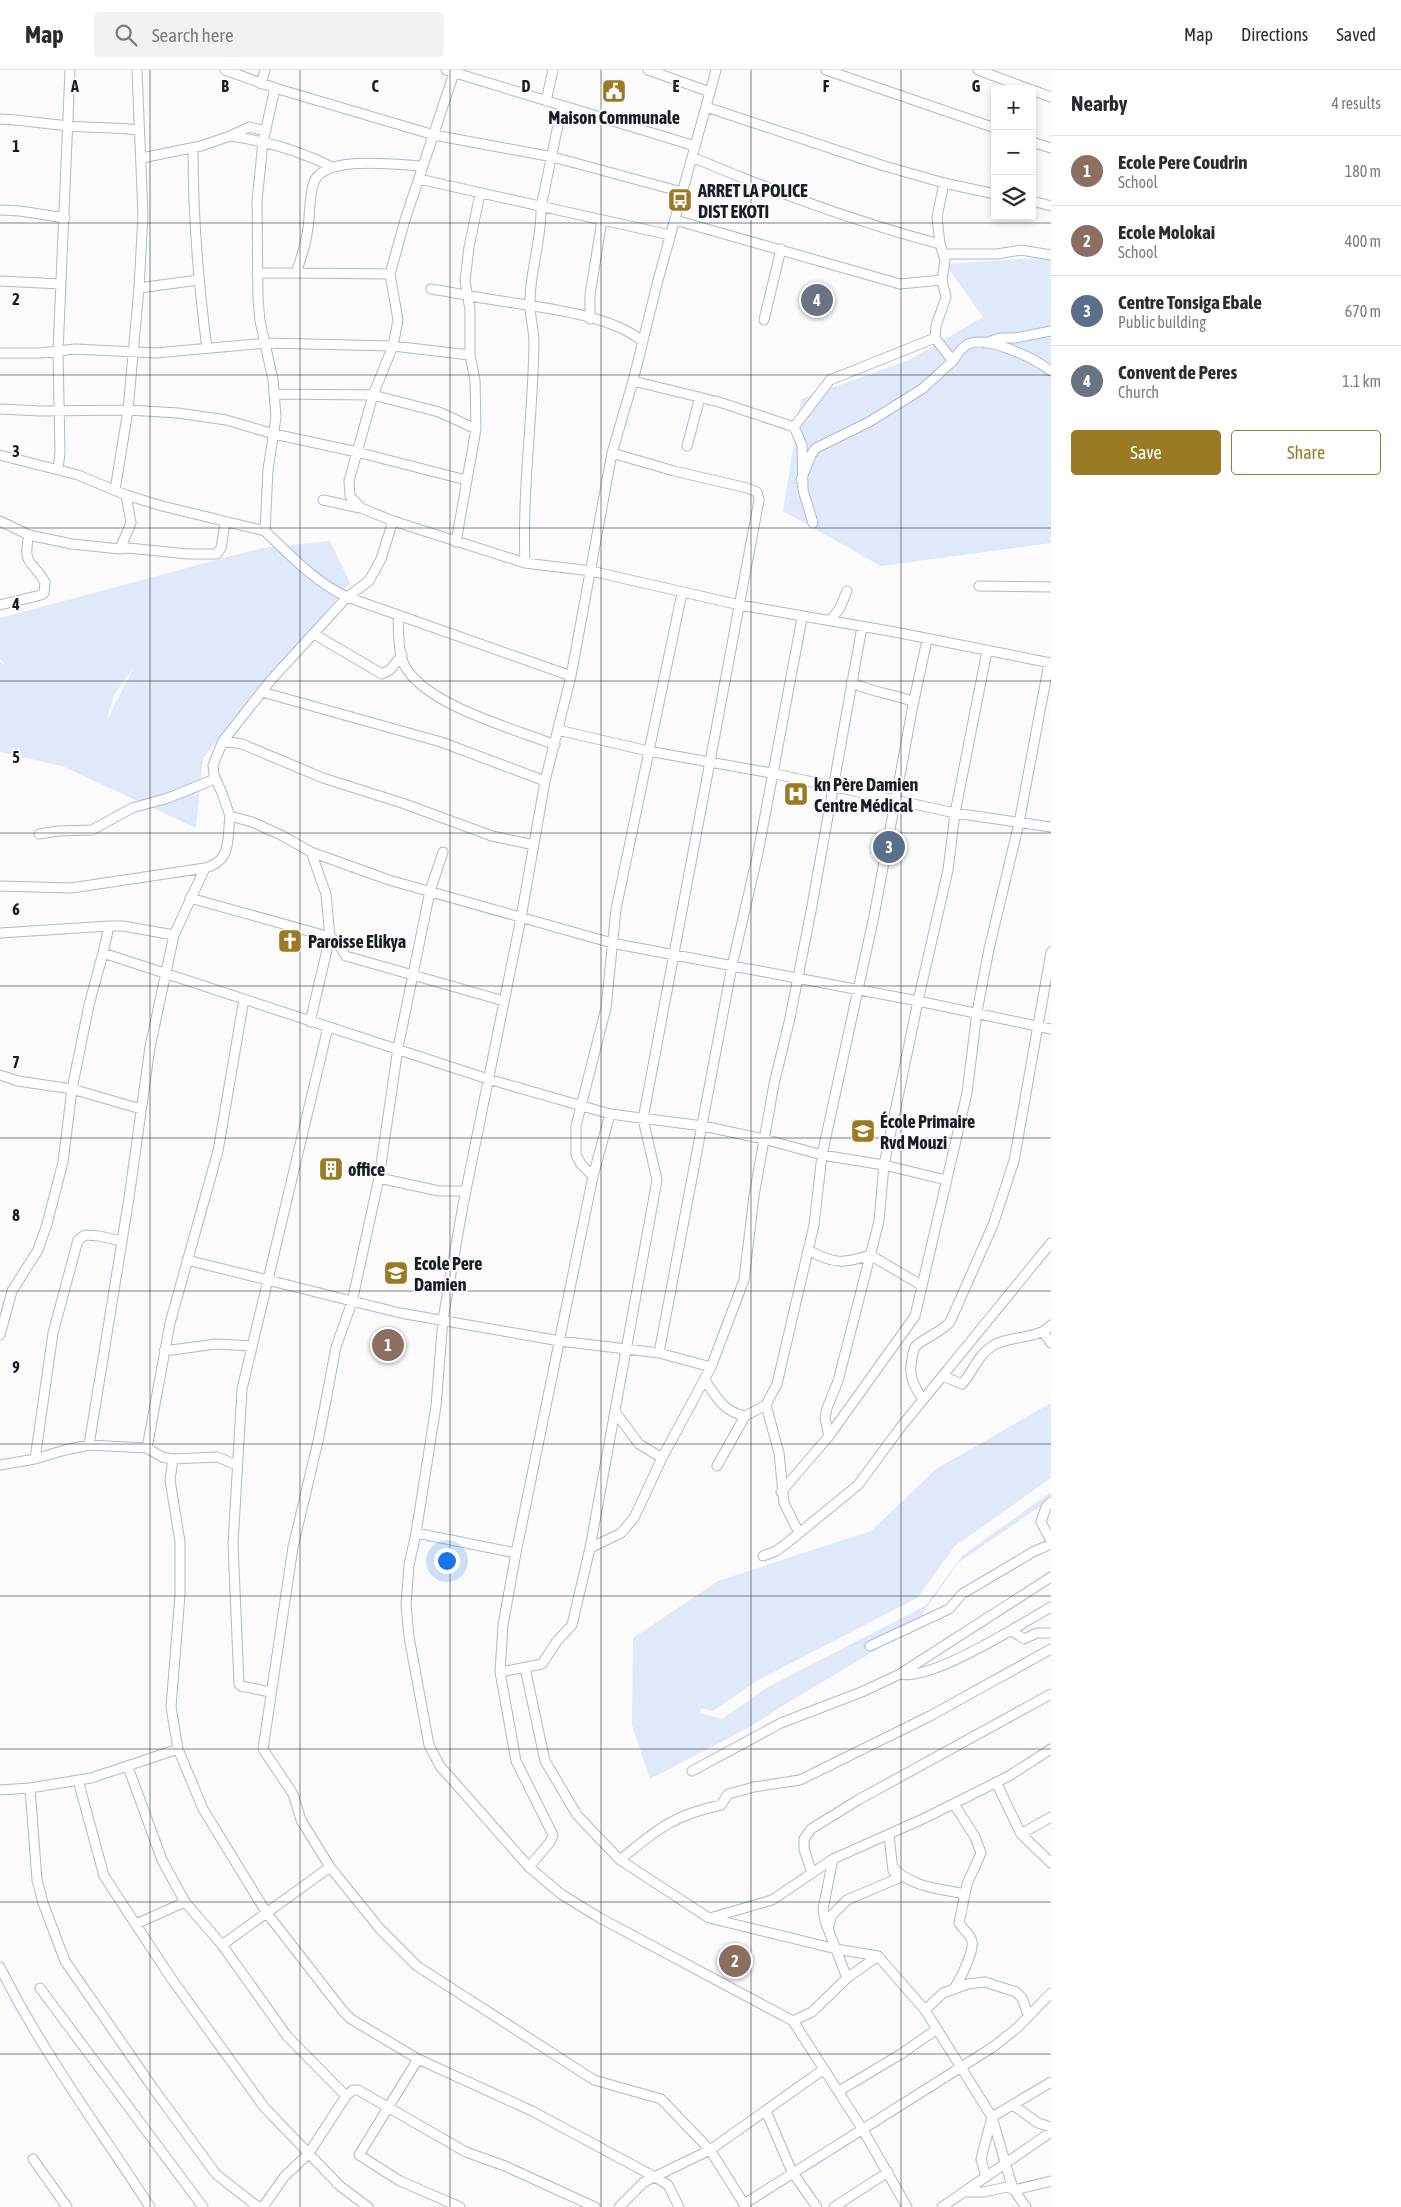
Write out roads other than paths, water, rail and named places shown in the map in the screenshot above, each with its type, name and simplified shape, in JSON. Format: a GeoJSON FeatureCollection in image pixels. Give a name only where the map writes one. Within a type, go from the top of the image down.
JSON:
{"type":"FeatureCollection","features":[{"type":"Feature","properties":{"kind":"street"},"geometry":{"type":"LineString","coordinates":[[58,469],[60,452],[58,352],[70,70]]}},
{"type":"Feature","properties":{"kind":"street"},"geometry":{"type":"LineString","coordinates":[[115,490],[128,410],[139,288],[143,214],[137,70]]}},
{"type":"Feature","properties":{"kind":"street"},"geometry":{"type":"LineString","coordinates":[[225,70],[261,84],[434,135],[552,157],[682,192]]}},
{"type":"Feature","properties":{"kind":"street"},"geometry":{"type":"LineString","coordinates":[[261,84],[264,70]]}},
{"type":"Feature","properties":{"kind":"street"},"geometry":{"type":"LineString","coordinates":[[546,101],[553,70]]}},
{"type":"Feature","properties":{"kind":"street"},"geometry":{"type":"LineString","coordinates":[[648,70],[710,92]]}},
{"type":"Feature","properties":{"kind":"street"},"geometry":{"type":"LineString","coordinates":[[716,70],[642,341],[634,381],[612,453],[592,571],[571,676],[545,781],[521,918],[466,1190],[443,1319],[436,1406],[416,1533],[409,1565],[406,1605],[412,1654],[429,1745],[440,1766],[529,1867],[561,1894],[600,1918],[793,2021],[863,2130],[907,2207]]}},
{"type":"Feature","properties":{"kind":"street"},"geometry":{"type":"LineString","coordinates":[[826,70],[991,127]]}},
{"type":"Feature","properties":{"kind":"street"},"geometry":{"type":"LineString","coordinates":[[978,70],[1020,85]]}},
{"type":"Feature","properties":{"kind":"street"},"geometry":{"type":"LineString","coordinates":[[361,508],[350,496],[348,488],[373,394],[393,346],[398,320],[390,274],[405,220],[434,135],[451,71],[695,146]]}},
{"type":"Feature","properties":{"kind":"street"},"geometry":{"type":"LineString","coordinates":[[265,531],[268,470],[276,417],[266,343],[260,321],[257,273],[257,201],[263,142],[275,88]]}},
{"type":"Feature","properties":{"kind":"street"},"geometry":{"type":"LineString","coordinates":[[1036,91],[1051,97]]}},
{"type":"Feature","properties":{"kind":"street"},"geometry":{"type":"LineString","coordinates":[[525,563],[526,478],[534,340],[530,304],[542,223],[541,207],[562,106]]}},
{"type":"Feature","properties":{"kind":"street"},"geometry":{"type":"LineString","coordinates":[[706,107],[807,141],[944,183],[991,193]]}},
{"type":"Feature","properties":{"kind":"street"},"geometry":{"type":"LineString","coordinates":[[0,119],[26,120],[69,126],[139,130]]}},
{"type":"Feature","properties":{"kind":"street"},"geometry":{"type":"LineString","coordinates":[[142,158],[193,148],[230,136],[249,127],[266,131]]}},
{"type":"Feature","properties":{"kind":"street"},"geometry":{"type":"LineString","coordinates":[[230,136],[263,142],[305,155],[332,167]]}},
{"type":"Feature","properties":{"kind":"street"},"geometry":{"type":"LineString","coordinates":[[1036,143],[1051,148]]}},
{"type":"Feature","properties":{"kind":"street"},"geometry":{"type":"LineString","coordinates":[[193,148],[193,203],[198,280],[207,348]]}},
{"type":"Feature","properties":{"kind":"street"},"geometry":{"type":"LineString","coordinates":[[692,157],[794,197],[904,234],[940,244]]}},
{"type":"Feature","properties":{"kind":"street"},"geometry":{"type":"LineString","coordinates":[[296,274],[308,230],[313,183],[322,171],[332,167],[383,164],[423,166]]}},
{"type":"Feature","properties":{"kind":"street"},"geometry":{"type":"LineString","coordinates":[[419,179],[670,235]]}},
{"type":"Feature","properties":{"kind":"street"},"geometry":{"type":"LineString","coordinates":[[944,183],[936,217],[940,244],[944,254],[942,280],[946,297],[936,326],[935,338],[953,362]]}},
{"type":"Feature","properties":{"kind":"street"},"geometry":{"type":"LineString","coordinates":[[456,542],[476,429],[475,380],[470,355],[471,324],[466,270],[480,194]]}},
{"type":"Feature","properties":{"kind":"street"},"geometry":{"type":"LineString","coordinates":[[1036,202],[1051,206]]}},
{"type":"Feature","properties":{"kind":"street"},"geometry":{"type":"LineString","coordinates":[[0,210],[20,210],[65,218]]}},
{"type":"Feature","properties":{"kind":"street"},"geometry":{"type":"LineString","coordinates":[[590,319],[590,296],[602,220]]}},
{"type":"Feature","properties":{"kind":"street"},"geometry":{"type":"LineString","coordinates":[[675,220],[900,284],[942,280]]}},
{"type":"Feature","properties":{"kind":"street"},"geometry":{"type":"LineString","coordinates":[[764,320],[781,249]]}},
{"type":"Feature","properties":{"kind":"street"},"geometry":{"type":"LineString","coordinates":[[944,254],[997,254],[1021,250],[1051,255]]}},
{"type":"Feature","properties":{"kind":"street"},"geometry":{"type":"LineString","coordinates":[[257,273],[390,274]]}},
{"type":"Feature","properties":{"kind":"street"},"geometry":{"type":"LineString","coordinates":[[139,288],[198,280]]}},
{"type":"Feature","properties":{"kind":"street"},"geometry":{"type":"LineString","coordinates":[[0,281],[61,284]]}},
{"type":"Feature","properties":{"kind":"street"},"geometry":{"type":"LineString","coordinates":[[430,289],[530,304],[622,328],[642,341]]}},
{"type":"Feature","properties":{"kind":"street"},"geometry":{"type":"LineString","coordinates":[[984,343],[1000,338],[1015,338],[1051,331]]}},
{"type":"Feature","properties":{"kind":"street"},"geometry":{"type":"LineString","coordinates":[[794,426],[830,380],[935,338]]}},
{"type":"Feature","properties":{"kind":"street"},"geometry":{"type":"LineString","coordinates":[[801,480],[811,455],[816,448],[869,422],[922,389],[953,362],[965,346],[974,342],[1006,348],[1039,362],[1051,370]]}},
{"type":"Feature","properties":{"kind":"street"},"geometry":{"type":"LineString","coordinates":[[0,353],[58,352],[75,349],[155,353],[266,343],[393,346],[470,355]]}},
{"type":"Feature","properties":{"kind":"street"},"geometry":{"type":"LineString","coordinates":[[634,381],[700,397],[794,426]]}},
{"type":"Feature","properties":{"kind":"street"},"geometry":{"type":"LineString","coordinates":[[274,394],[373,394],[439,412],[476,429]]}},
{"type":"Feature","properties":{"kind":"street"},"geometry":{"type":"LineString","coordinates":[[687,446],[700,397]]}},
{"type":"Feature","properties":{"kind":"street"},"geometry":{"type":"LineString","coordinates":[[0,409],[40,411],[128,410],[178,413],[226,420],[274,434],[357,452],[466,480]]}},
{"type":"Feature","properties":{"kind":"street"},"geometry":{"type":"LineString","coordinates":[[794,426],[802,446],[801,480],[814,523]]}},
{"type":"Feature","properties":{"kind":"street"},"geometry":{"type":"LineString","coordinates":[[500,1672],[542,1664],[571,1626],[590,1548],[657,1180],[643,1119],[675,956],[708,763],[740,606],[759,500],[757,492],[747,488],[674,471],[612,453]]}},
{"type":"Feature","properties":{"kind":"street"},"geometry":{"type":"LineString","coordinates":[[0,455],[58,469],[126,495],[225,523],[265,531],[318,580],[347,598],[571,676]]}},
{"type":"Feature","properties":{"kind":"street"},"geometry":{"type":"LineString","coordinates":[[120,549],[130,523],[126,495]]}},
{"type":"Feature","properties":{"kind":"street"},"geometry":{"type":"LineString","coordinates":[[323,500],[361,508],[392,521],[525,563],[592,571],[740,606],[1050,663],[1019,823],[989,949],[977,1012],[967,1093],[920,1286],[915,1316],[829,1436],[781,1492]]}},
{"type":"Feature","properties":{"kind":"street"},"geometry":{"type":"LineString","coordinates":[[0,521],[29,535],[72,544],[188,554],[217,554],[221,548],[225,523]]}},
{"type":"Feature","properties":{"kind":"street"},"geometry":{"type":"LineString","coordinates":[[0,886],[71,888],[205,868],[220,862],[224,855],[230,816],[215,779],[213,765],[223,741],[262,692],[314,634],[347,598],[369,581],[387,544],[392,521]]}},
{"type":"Feature","properties":{"kind":"street"},"geometry":{"type":"LineString","coordinates":[[0,605],[44,593],[45,582],[28,562],[27,547],[29,535]]}},
{"type":"Feature","properties":{"kind":"street"},"geometry":{"type":"LineString","coordinates":[[979,586],[1051,586]]}},
{"type":"Feature","properties":{"kind":"street"},"geometry":{"type":"LineString","coordinates":[[830,622],[840,608],[847,592]]}},
{"type":"Feature","properties":{"kind":"street"},"geometry":{"type":"LineString","coordinates":[[593,1176],[581,1164],[576,1155],[576,1126],[606,1008],[612,943],[648,751],[682,593]]}},
{"type":"Feature","properties":{"kind":"street"},"geometry":{"type":"LineString","coordinates":[[398,615],[402,655],[407,671],[420,685],[436,696],[482,719],[555,745]]}},
{"type":"Feature","properties":{"kind":"street"},"geometry":{"type":"LineString","coordinates":[[659,1353],[732,966],[758,853],[771,774],[802,618]]}},
{"type":"Feature","properties":{"kind":"street"},"geometry":{"type":"LineString","coordinates":[[590,1548],[621,1533],[649,1489],[662,1458],[711,1367],[744,1280],[754,1196],[764,1139],[774,1084],[798,977],[862,627]]}},
{"type":"Feature","properties":{"kind":"street"},"geometry":{"type":"LineString","coordinates":[[314,634],[382,674],[390,670],[402,655]]}},
{"type":"Feature","properties":{"kind":"street"},"geometry":{"type":"LineString","coordinates":[[717,1466],[745,1416],[766,1405],[777,1384],[808,1250],[822,1154],[874,916],[914,702],[928,640]]}},
{"type":"Feature","properties":{"kind":"street"},"geometry":{"type":"LineString","coordinates":[[829,1436],[825,1418],[827,1408],[838,1381],[879,1222],[884,1165],[918,1000],[948,870],[955,813],[987,651]]}},
{"type":"Feature","properties":{"kind":"street"},"geometry":{"type":"LineString","coordinates":[[851,682],[864,688],[891,693],[914,702]]}},
{"type":"Feature","properties":{"kind":"street"},"geometry":{"type":"LineString","coordinates":[[262,692],[440,742],[545,781]]}},
{"type":"Feature","properties":{"kind":"street"},"geometry":{"type":"LineString","coordinates":[[558,730],[648,751],[833,786],[955,813],[1051,827]]}},
{"type":"Feature","properties":{"kind":"street"},"geometry":{"type":"LineString","coordinates":[[223,741],[242,744],[323,778],[402,803],[492,836],[534,845]]}},
{"type":"Feature","properties":{"kind":"street"},"geometry":{"type":"LineString","coordinates":[[39,834],[58,831],[92,830],[132,808],[168,798],[215,779]]}},
{"type":"Feature","properties":{"kind":"street"},"geometry":{"type":"LineString","coordinates":[[230,816],[252,822],[311,852],[389,880],[612,943],[918,1000],[1051,1029]]}},
{"type":"Feature","properties":{"kind":"street"},"geometry":{"type":"LineString","coordinates":[[310,1022],[330,937],[326,894],[311,852]]}},
{"type":"Feature","properties":{"kind":"street"},"geometry":{"type":"LineString","coordinates":[[443,852],[430,891],[412,976],[398,1048],[379,1178],[352,1302],[336,1347],[319,1436],[293,1547],[263,1749],[293,1794],[301,1820],[330,1867],[380,1929],[417,1966],[594,2080],[662,2099],[710,2150],[745,2205],[792,2172],[863,2130],[993,2047],[1017,2028],[1051,1993]]}},
{"type":"Feature","properties":{"kind":"street"},"geometry":{"type":"LineString","coordinates":[[89,1445],[122,1241],[150,1047],[174,934],[205,868]]}},
{"type":"Feature","properties":{"kind":"street"},"geometry":{"type":"LineString","coordinates":[[190,898],[330,937],[336,941],[346,956],[504,1001]]}},
{"type":"Feature","properties":{"kind":"street"},"geometry":{"type":"LineString","coordinates":[[0,1336],[12,1291],[38,1250],[64,1162],[72,1089],[88,1005],[104,953],[109,926]]}},
{"type":"Feature","properties":{"kind":"street"},"geometry":{"type":"LineString","coordinates":[[0,933],[123,926],[174,934]]}},
{"type":"Feature","properties":{"kind":"street"},"geometry":{"type":"LineString","coordinates":[[923,1400],[913,1385],[910,1376],[913,1352],[919,1343],[944,1329],[950,1322],[992,1224],[1014,1161],[1051,952]]}},
{"type":"Feature","properties":{"kind":"street"},"geometry":{"type":"LineString","coordinates":[[104,953],[310,1022],[398,1048],[488,1080],[580,1106],[610,1114],[703,1126],[822,1154],[884,1165],[946,1180]]}},
{"type":"Feature","properties":{"kind":"street"},"geometry":{"type":"LineString","coordinates":[[147,1448],[164,1351],[218,1150],[244,999]]}},
{"type":"Feature","properties":{"kind":"street"},"geometry":{"type":"LineString","coordinates":[[270,1692],[239,1684],[233,1546],[242,1389],[328,1027]]}},
{"type":"Feature","properties":{"kind":"street"},"geometry":{"type":"LineString","coordinates":[[0,1075],[72,1089],[141,1109]]}},
{"type":"Feature","properties":{"kind":"street"},"geometry":{"type":"LineString","coordinates":[[529,1867],[552,1839],[552,1830],[516,1761],[500,1672],[503,1625],[593,1176],[610,1114]]}},
{"type":"Feature","properties":{"kind":"street"},"geometry":{"type":"LineString","coordinates":[[379,1178],[439,1191],[466,1190]]}},
{"type":"Feature","properties":{"kind":"street"},"geometry":{"type":"LineString","coordinates":[[35,1460],[53,1333],[78,1240],[84,1235],[122,1241]]}},
{"type":"Feature","properties":{"kind":"street"},"geometry":{"type":"LineString","coordinates":[[762,1556],[776,1551],[826,1513],[858,1485],[923,1400],[1051,1243]]}},
{"type":"Feature","properties":{"kind":"street"},"geometry":{"type":"LineString","coordinates":[[808,1250],[830,1261],[839,1262],[870,1255],[920,1286]]}},
{"type":"Feature","properties":{"kind":"street"},"geometry":{"type":"LineString","coordinates":[[187,1260],[400,1313],[443,1319],[560,1341],[659,1353],[711,1367]]}},
{"type":"Feature","properties":{"kind":"street"},"geometry":{"type":"LineString","coordinates":[[943,1376],[962,1384],[976,1363],[993,1346],[1010,1340],[1044,1333],[1051,1325]]}},
{"type":"Feature","properties":{"kind":"street"},"geometry":{"type":"LineString","coordinates":[[1044,1333],[1051,1343]]}},
{"type":"Feature","properties":{"kind":"street"},"geometry":{"type":"LineString","coordinates":[[164,1351],[216,1344],[252,1346]]}},
{"type":"Feature","properties":{"kind":"street"},"geometry":{"type":"LineString","coordinates":[[705,1380],[720,1403],[729,1410],[745,1416]]}},
{"type":"Feature","properties":{"kind":"street"},"geometry":{"type":"LineString","coordinates":[[766,1405],[778,1453],[781,1492],[784,1503],[799,1533]]}},
{"type":"Feature","properties":{"kind":"street"},"geometry":{"type":"LineString","coordinates":[[616,1413],[639,1444],[662,1458]]}},
{"type":"Feature","properties":{"kind":"street"},"geometry":{"type":"LineString","coordinates":[[0,1465],[35,1460],[65,1450],[89,1445],[147,1448],[162,1457],[173,1459],[217,1457],[237,1465]]}},
{"type":"Feature","properties":{"kind":"street"},"geometry":{"type":"LineString","coordinates":[[173,1459],[170,1480],[180,1542],[180,1595],[172,1707],[178,1749],[203,1809],[266,1912],[347,2015],[418,2059],[532,2111],[656,2177],[668,2185],[679,2207]]}},
{"type":"Feature","properties":{"kind":"street"},"geometry":{"type":"LineString","coordinates":[[870,1646],[949,1609],[962,1594],[1051,1542],[1041,1522],[1046,1507],[1051,1502]]}},
{"type":"Feature","properties":{"kind":"street"},"geometry":{"type":"LineString","coordinates":[[416,1533],[516,1553]]}},
{"type":"Feature","properties":{"kind":"street"},"geometry":{"type":"LineString","coordinates":[[692,1771],[781,1723],[864,1691],[900,1674],[1051,1577]]}},
{"type":"Feature","properties":{"kind":"street"},"geometry":{"type":"LineString","coordinates":[[900,1674],[909,1676],[947,1663],[1008,1632],[1051,1607]]}},
{"type":"Feature","properties":{"kind":"street"},"geometry":{"type":"LineString","coordinates":[[1008,1632],[1014,1632],[1024,1639],[1037,1632],[1051,1633]]}},
{"type":"Feature","properties":{"kind":"street"},"geometry":{"type":"LineString","coordinates":[[620,1860],[658,1828],[679,1817],[701,1809],[721,1805],[728,1794],[754,1787],[800,1780],[930,1716],[1051,1649]]}},
{"type":"Feature","properties":{"kind":"street"},"geometry":{"type":"LineString","coordinates":[[525,1668],[545,1761],[580,1819],[620,1860],[710,1918],[836,1950],[878,1956],[925,2010],[992,2117],[1014,2190],[1026,2207]]}},
{"type":"Feature","properties":{"kind":"street"},"geometry":{"type":"LineString","coordinates":[[812,1873],[804,1849],[804,1839],[811,1829],[858,1800],[1051,1694]]}},
{"type":"Feature","properties":{"kind":"street"},"geometry":{"type":"LineString","coordinates":[[0,1790],[30,1788],[78,1780],[128,1767],[178,1749]]}},
{"type":"Feature","properties":{"kind":"street"},"geometry":{"type":"LineString","coordinates":[[710,1918],[772,1900],[834,1859],[954,1804],[996,1782],[1051,1749]]}},
{"type":"Feature","properties":{"kind":"street"},"geometry":{"type":"LineString","coordinates":[[128,1767],[162,1860],[185,1902],[222,1945],[287,2036],[346,2096]]}},
{"type":"Feature","properties":{"kind":"street"},"geometry":{"type":"LineString","coordinates":[[78,1780],[102,1872],[171,1978],[246,2084],[267,2110],[340,2186],[368,2207]]}},
{"type":"Feature","properties":{"kind":"street"},"geometry":{"type":"LineString","coordinates":[[996,1782],[1021,1834],[1051,1863]]}},
{"type":"Feature","properties":{"kind":"street"},"geometry":{"type":"LineString","coordinates":[[30,1788],[37,1880],[43,1903],[65,1961],[152,2088],[216,2174],[257,2206],[310,2153],[346,2096],[353,2090],[358,2090],[466,2152],[505,2166],[595,2207]]}},
{"type":"Feature","properties":{"kind":"street"},"geometry":{"type":"LineString","coordinates":[[952,1990],[963,1972],[972,1944],[959,1923],[969,1878],[980,1857],[981,1848],[954,1804]]}},
{"type":"Feature","properties":{"kind":"street"},"geometry":{"type":"LineString","coordinates":[[1021,1834],[1051,1817]]}},
{"type":"Feature","properties":{"kind":"street"},"geometry":{"type":"LineString","coordinates":[[889,1835],[894,1868],[901,1877],[920,1884],[965,1894]]}},
{"type":"Feature","properties":{"kind":"street"},"geometry":{"type":"LineString","coordinates":[[834,1859],[823,1910],[828,1929],[847,1978]]}},
{"type":"Feature","properties":{"kind":"street"},"geometry":{"type":"LineString","coordinates":[[222,1945],[330,1867]]}},
{"type":"Feature","properties":{"kind":"street"},"geometry":{"type":"LineString","coordinates":[[889,1881],[894,1868]]}},
{"type":"Feature","properties":{"kind":"street"},"geometry":{"type":"LineString","coordinates":[[828,1929],[832,1915],[841,1904],[901,1877]]}},
{"type":"Feature","properties":{"kind":"street"},"geometry":{"type":"LineString","coordinates":[[136,1924],[185,1902]]}},
{"type":"Feature","properties":{"kind":"street"},"geometry":{"type":"LineString","coordinates":[[793,2021],[812,2012],[847,1978],[878,1956]]}},
{"type":"Feature","properties":{"kind":"street"},"geometry":{"type":"LineString","coordinates":[[0,1967],[20,2007],[49,2056],[150,2207]]}},
{"type":"Feature","properties":{"kind":"street"},"geometry":{"type":"LineString","coordinates":[[925,2010],[938,1997],[952,1990],[968,1984],[985,1982],[1016,1992],[1022,1998],[1028,2015]]}},
{"type":"Feature","properties":{"kind":"street"},"geometry":{"type":"LineString","coordinates":[[40,1988],[203,2207]]}},
{"type":"Feature","properties":{"kind":"street"},"geometry":{"type":"LineString","coordinates":[[839,2091],[902,2054],[937,2029]]}},
{"type":"Feature","properties":{"kind":"street"},"geometry":{"type":"LineString","coordinates":[[418,2059],[360,2152],[361,2157],[400,2181],[460,2207]]}},
{"type":"Feature","properties":{"kind":"street"},"geometry":{"type":"LineString","coordinates":[[619,2207],[640,2185],[710,2150],[824,2069]]}},
{"type":"Feature","properties":{"kind":"street"},"geometry":{"type":"LineString","coordinates":[[986,2177],[981,2159],[992,2117],[1051,2082]]}},
{"type":"Feature","properties":{"kind":"street"},"geometry":{"type":"LineString","coordinates":[[1013,2104],[1038,2123],[1051,2127]]}},
{"type":"Feature","properties":{"kind":"street"},"geometry":{"type":"LineString","coordinates":[[766,2111],[792,2172],[817,2207]]}},
{"type":"Feature","properties":{"kind":"street"},"geometry":{"type":"LineString","coordinates":[[942,2207],[1051,2132]]}},
{"type":"Feature","properties":{"kind":"street"},"geometry":{"type":"LineString","coordinates":[[33,2159],[67,2207]]}},
{"type":"Feature","properties":{"kind":"street"},"geometry":{"type":"LineString","coordinates":[[834,2207],[888,2172]]}},
{"type":"Feature","properties":{"kind":"street"},"geometry":{"type":"LineString","coordinates":[[964,2192],[984,2192],[1007,2188],[1014,2190],[1051,2181]]}},
{"type":"Feature","properties":{"kind":"place","name":"Maison Communale"},"geometry":{"type":"Point","coordinates":[614,91]}},
{"type":"Feature","properties":{"kind":"place","name":"ARRET LA POLICE DIST EKOTI"},"geometry":{"type":"Point","coordinates":[680,200]}},
{"type":"Feature","properties":{"kind":"place","name":"Convent de Peres"},"geometry":{"type":"Point","coordinates":[817,300]}},
{"type":"Feature","properties":{"kind":"place","name":"kn Père Damien Centre Médical"},"geometry":{"type":"Point","coordinates":[796,794]}},
{"type":"Feature","properties":{"kind":"place","name":"Centre Tonsiga Ebale"},"geometry":{"type":"Point","coordinates":[889,847]}},
{"type":"Feature","properties":{"kind":"place","name":"Paroisse Elikya"},"geometry":{"type":"Point","coordinates":[290,941]}},
{"type":"Feature","properties":{"kind":"place","name":"École Primaire Rvd Mouzi"},"geometry":{"type":"Point","coordinates":[863,1131]}},
{"type":"Feature","properties":{"kind":"place","name":"office"},"geometry":{"type":"Point","coordinates":[331,1169]}},
{"type":"Feature","properties":{"kind":"place","name":"Ecole Pere Damien"},"geometry":{"type":"Point","coordinates":[396,1273]}},
{"type":"Feature","properties":{"kind":"place","name":"Ecole Pere Coudrin"},"geometry":{"type":"Point","coordinates":[388,1345]}},
{"type":"Feature","properties":{"kind":"place","name":"Ecole Molokai"},"geometry":{"type":"Point","coordinates":[735,1961]}}]}
